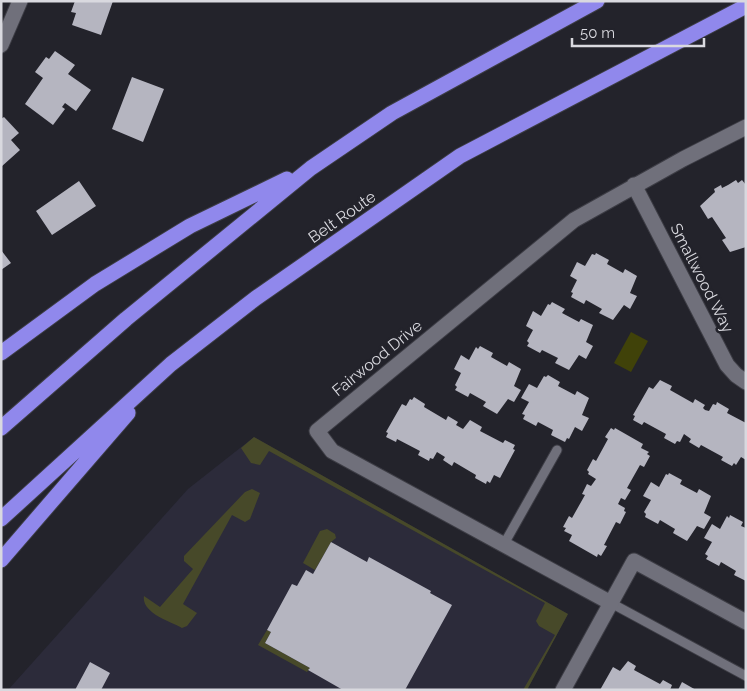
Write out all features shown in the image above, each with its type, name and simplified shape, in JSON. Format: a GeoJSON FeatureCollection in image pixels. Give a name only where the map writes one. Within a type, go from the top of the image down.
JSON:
{"type":"FeatureCollection","features":[{"type":"Feature","properties":{"kind":"highway"},"geometry":{"type":"LineString","coordinates":[[1,428],[133,312],[311,168],[392,113],[597,1]]}},
{"type":"Feature","properties":{"kind":"highway","name":"Belt Route"},"geometry":{"type":"LineString","coordinates":[[1,519],[171,364],[256,298],[460,156],[746,6]]}},
{"type":"Feature","properties":{"kind":"highway"},"geometry":{"type":"LineString","coordinates":[[1,353],[95,284],[190,226],[311,168]]}},
{"type":"Feature","properties":{"kind":"highway"},"geometry":{"type":"LineString","coordinates":[[1,560],[171,364]]}},
{"type":"Feature","properties":{"kind":"street"},"geometry":{"type":"LineString","coordinates":[[1,45],[20,1]]}},
{"type":"Feature","properties":{"kind":"street","name":"Fairwood Drive"},"geometry":{"type":"LineString","coordinates":[[611,603],[332,451],[317,431],[574,220],[634,185],[746,127]]}},
{"type":"Feature","properties":{"kind":"street","name":"Smallwood Way"},"geometry":{"type":"LineString","coordinates":[[634,185],[727,365],[746,382]]}},
{"type":"Feature","properties":{"kind":"street"},"geometry":{"type":"LineString","coordinates":[[563,690],[634,561],[746,622]]}},
{"type":"Feature","properties":{"kind":"lane"},"geometry":{"type":"LineString","coordinates":[[504,544],[557,450]]}},
{"type":"Feature","properties":{"kind":"lane"},"geometry":{"type":"LineString","coordinates":[[611,603],[746,676]]}},
{"type":"Feature","properties":{"kind":"shaded area"},"geometry":{"type":"Polygon","coordinates":[[[631,332],[648,341],[631,372],[614,363],[631,332]]]}},
{"type":"Feature","properties":{"kind":"shaded area"},"geometry":{"type":"Polygon","coordinates":[[[254,437],[568,614],[527,690],[8,690],[188,489],[254,437]]]}},
{"type":"Feature","properties":{"kind":"green space"},"geometry":{"type":"Polygon","coordinates":[[[254,437],[568,614],[527,690],[523,690],[555,635],[539,626],[536,621],[545,603],[269,451],[260,465],[251,463],[241,448],[254,437]]]}},
{"type":"Feature","properties":{"kind":"green space"},"geometry":{"type":"Polygon","coordinates":[[[252,489],[260,493],[250,519],[245,522],[232,515],[183,604],[197,613],[187,626],[182,628],[152,612],[144,602],[144,596],[160,607],[193,569],[184,561],[184,556],[245,492],[252,489]]]}},
{"type":"Feature","properties":{"kind":"green space"},"geometry":{"type":"Polygon","coordinates":[[[327,529],[335,534],[336,538],[331,542],[315,570],[303,563],[320,531],[327,529]]]}},
{"type":"Feature","properties":{"kind":"green space"},"geometry":{"type":"Polygon","coordinates":[[[267,630],[271,632],[265,643],[310,668],[307,672],[258,645],[267,630]]]}},
{"type":"Feature","properties":{"kind":"building"},"geometry":{"type":"Polygon","coordinates":[[[75,1],[113,1],[101,35],[72,25],[76,13],[71,12],[75,1]]]}},
{"type":"Feature","properties":{"kind":"building"},"geometry":{"type":"Polygon","coordinates":[[[55,51],[75,65],[68,74],[91,90],[76,111],[65,103],[62,107],[65,109],[53,125],[25,104],[43,78],[35,72],[46,57],[49,59],[55,51]]]}},
{"type":"Feature","properties":{"kind":"building"},"geometry":{"type":"Polygon","coordinates":[[[132,77],[164,89],[143,142],[112,129],[132,77]]]}},
{"type":"Feature","properties":{"kind":"building"},"geometry":{"type":"Polygon","coordinates":[[[4,117],[19,133],[11,140],[20,150],[1,167],[1,119],[4,117]]]}},
{"type":"Feature","properties":{"kind":"building"},"geometry":{"type":"Polygon","coordinates":[[[736,180],[738,183],[742,180],[746,185],[746,247],[730,252],[722,240],[726,238],[712,217],[708,219],[700,206],[715,192],[714,189],[721,185],[722,188],[736,180]]]}},
{"type":"Feature","properties":{"kind":"building"},"geometry":{"type":"Polygon","coordinates":[[[79,181],[96,206],[52,235],[36,211],[79,181]]]}},
{"type":"Feature","properties":{"kind":"building"},"geometry":{"type":"Polygon","coordinates":[[[1,250],[11,263],[1,270],[1,250]]]}},
{"type":"Feature","properties":{"kind":"building"},"geometry":{"type":"Polygon","coordinates":[[[596,253],[609,260],[607,264],[623,273],[625,269],[637,276],[630,293],[637,296],[630,309],[624,305],[613,320],[599,313],[602,309],[586,300],[584,304],[571,297],[573,293],[571,292],[577,280],[570,276],[577,262],[585,266],[592,254],[595,255],[596,253]]]}},
{"type":"Feature","properties":{"kind":"building"},"geometry":{"type":"Polygon","coordinates":[[[552,302],[565,309],[562,313],[579,322],[581,319],[593,325],[586,342],[593,346],[586,359],[579,355],[569,370],[555,363],[558,358],[542,350],[540,353],[527,346],[529,343],[527,341],[533,330],[526,326],[533,311],[541,316],[548,304],[550,305],[552,302]]]}},
{"type":"Feature","properties":{"kind":"building"},"geometry":{"type":"Polygon","coordinates":[[[480,346],[493,353],[491,357],[507,366],[509,362],[521,369],[514,386],[521,390],[514,402],[508,399],[497,414],[483,406],[486,402],[470,393],[468,397],[455,390],[457,387],[455,385],[461,373],[454,369],[461,355],[469,360],[476,347],[478,349],[480,346]]]}},
{"type":"Feature","properties":{"kind":"building"},"geometry":{"type":"Polygon","coordinates":[[[548,375],[560,382],[558,386],[575,395],[577,391],[589,398],[582,415],[589,418],[582,431],[575,427],[569,439],[567,438],[565,442],[551,435],[553,430],[538,422],[536,426],[523,419],[525,415],[522,414],[529,402],[521,398],[529,384],[537,388],[544,376],[548,375]]]}},
{"type":"Feature","properties":{"kind":"building"},"geometry":{"type":"Polygon","coordinates":[[[660,380],[672,386],[670,390],[693,403],[695,399],[705,405],[703,408],[705,410],[709,411],[713,404],[716,405],[717,402],[729,409],[727,413],[746,423],[746,460],[741,457],[736,465],[734,463],[732,466],[721,460],[723,457],[701,445],[699,448],[689,442],[691,439],[684,434],[680,442],[677,441],[675,444],[664,438],[666,434],[644,422],[642,425],[633,420],[635,416],[633,415],[649,387],[653,389],[660,380]]]}},
{"type":"Feature","properties":{"kind":"building"},"geometry":{"type":"Polygon","coordinates":[[[414,397],[425,404],[424,407],[446,420],[448,416],[458,422],[456,425],[463,429],[470,420],[482,427],[480,431],[503,443],[505,440],[515,445],[513,449],[515,450],[500,478],[494,475],[490,483],[487,481],[486,484],[475,478],[476,475],[454,462],[452,466],[443,460],[445,457],[437,452],[433,459],[430,458],[429,461],[418,455],[420,451],[397,439],[396,442],[386,437],[388,433],[386,432],[402,404],[406,406],[410,399],[412,400],[414,397]]]}},
{"type":"Feature","properties":{"kind":"building"},"geometry":{"type":"Polygon","coordinates":[[[611,428],[614,430],[615,428],[643,444],[641,448],[649,452],[647,454],[650,456],[644,467],[640,465],[627,488],[631,490],[625,500],[621,498],[618,504],[625,508],[624,511],[626,512],[620,524],[616,522],[604,545],[607,546],[601,556],[598,554],[597,557],[569,541],[572,535],[564,531],[566,528],[563,527],[569,516],[572,518],[585,495],[582,494],[587,484],[591,486],[596,479],[588,474],[587,470],[593,459],[596,461],[608,439],[605,437],[611,428]]]}},
{"type":"Feature","properties":{"kind":"building"},"geometry":{"type":"Polygon","coordinates":[[[669,473],[682,480],[680,484],[697,493],[699,489],[711,496],[704,513],[711,517],[704,529],[697,526],[687,541],[673,533],[675,529],[660,520],[658,524],[645,517],[646,514],[644,512],[651,500],[643,496],[651,482],[659,487],[666,474],[668,475],[669,473]]]}},
{"type":"Feature","properties":{"kind":"building"},"geometry":{"type":"Polygon","coordinates":[[[730,515],[743,522],[741,526],[746,528],[746,581],[734,575],[736,571],[721,562],[719,566],[706,559],[708,556],[705,554],[712,542],[704,538],[712,524],[720,529],[727,516],[729,518],[730,515]]]}},
{"type":"Feature","properties":{"kind":"building"},"geometry":{"type":"Polygon","coordinates":[[[331,542],[367,562],[369,557],[431,591],[430,593],[452,605],[405,690],[343,690],[308,670],[310,668],[265,643],[271,632],[267,630],[292,584],[297,586],[306,570],[313,574],[331,542]]]}},
{"type":"Feature","properties":{"kind":"building"},"geometry":{"type":"Polygon","coordinates":[[[628,661],[636,666],[634,670],[660,684],[663,680],[672,685],[670,690],[600,690],[613,667],[620,671],[628,661]]]}},
{"type":"Feature","properties":{"kind":"building"},"geometry":{"type":"Polygon","coordinates":[[[90,662],[110,673],[101,690],[75,690],[90,662]]]}},
{"type":"Feature","properties":{"kind":"building"},"geometry":{"type":"Polygon","coordinates":[[[682,682],[696,690],[678,690],[682,682]]]}}]}
